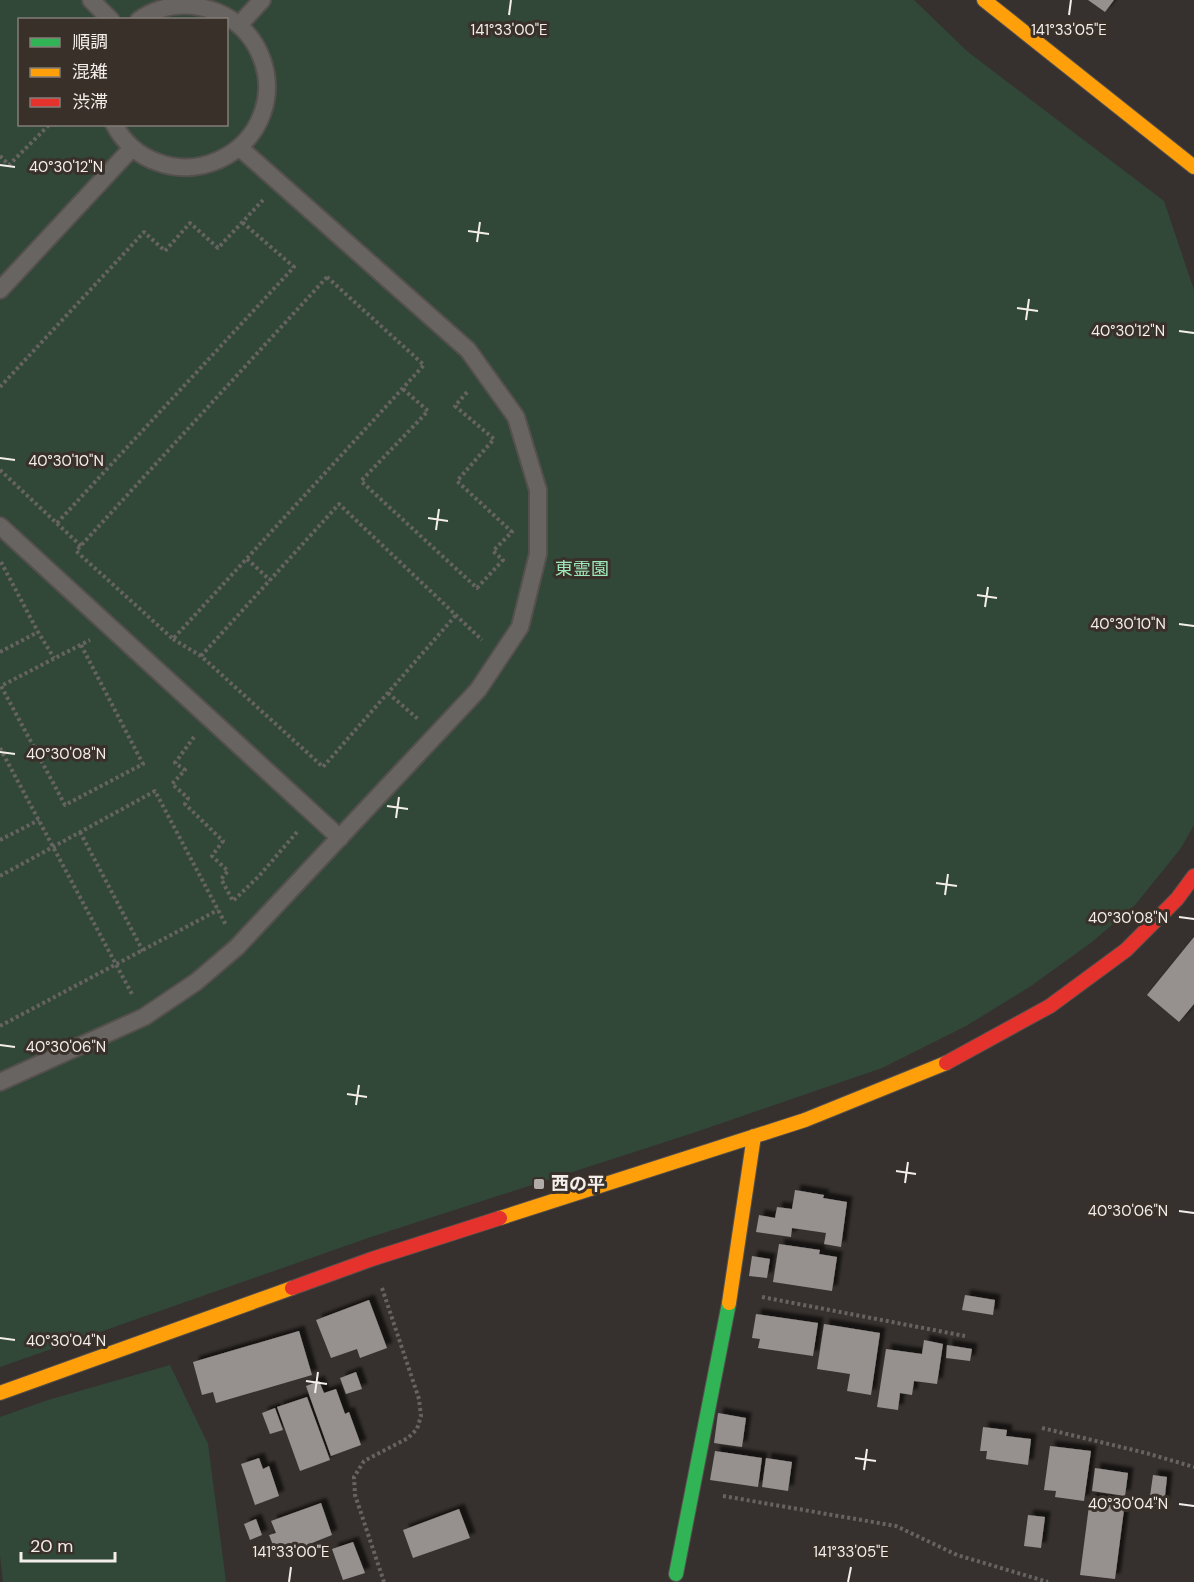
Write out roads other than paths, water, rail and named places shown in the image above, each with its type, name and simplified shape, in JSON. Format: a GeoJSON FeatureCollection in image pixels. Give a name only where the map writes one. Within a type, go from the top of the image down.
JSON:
{"type":"FeatureCollection","features":[{"type":"Feature","properties":{"kind":"street"},"geometry":{"type":"LineString","coordinates":[[984,0],[1194,167]]}},
{"type":"Feature","properties":{"kind":"street"},"geometry":{"type":"LineString","coordinates":[[0,1393],[372,1258],[805,1120],[949,1062],[1050,1006],[1126,950],[1177,899],[1194,876]]}},
{"type":"Feature","properties":{"kind":"street"},"geometry":{"type":"LineString","coordinates":[[676,1574],[731,1292],[754,1136]]}},
{"type":"Feature","properties":{"kind":"lane"},"geometry":{"type":"LineString","coordinates":[[91,0],[109,18]]}},
{"type":"Feature","properties":{"kind":"lane"},"geometry":{"type":"LineString","coordinates":[[239,25],[262,0]]}},
{"type":"Feature","properties":{"kind":"lane"},"geometry":{"type":"LineString","coordinates":[[115,126],[118,133],[132,148],[148,159],[166,166],[186,168],[205,165],[224,158],[240,148],[253,132],[262,115],[267,96],[267,76],[262,57],[253,39],[223,14],[204,7],[185,5],[165,7],[142,18]]}},
{"type":"Feature","properties":{"kind":"lane"},"geometry":{"type":"LineString","coordinates":[[0,290],[132,148]]}},
{"type":"Feature","properties":{"kind":"lane"},"geometry":{"type":"LineString","coordinates":[[0,1082],[144,1017],[196,982],[237,946],[478,690],[520,627],[538,554],[538,490],[516,417],[468,350],[240,148]]}},
{"type":"Feature","properties":{"kind":"lane"},"geometry":{"type":"LineString","coordinates":[[0,526],[340,837]]}},
{"type":"Feature","properties":{"kind":"place","name":"西の平"},"geometry":{"type":"Point","coordinates":[539,1184]}},
{"type":"Feature","properties":{"kind":"park label","name":"東霊園"},"geometry":{"type":"Point","coordinates":[582,569]}}]}
